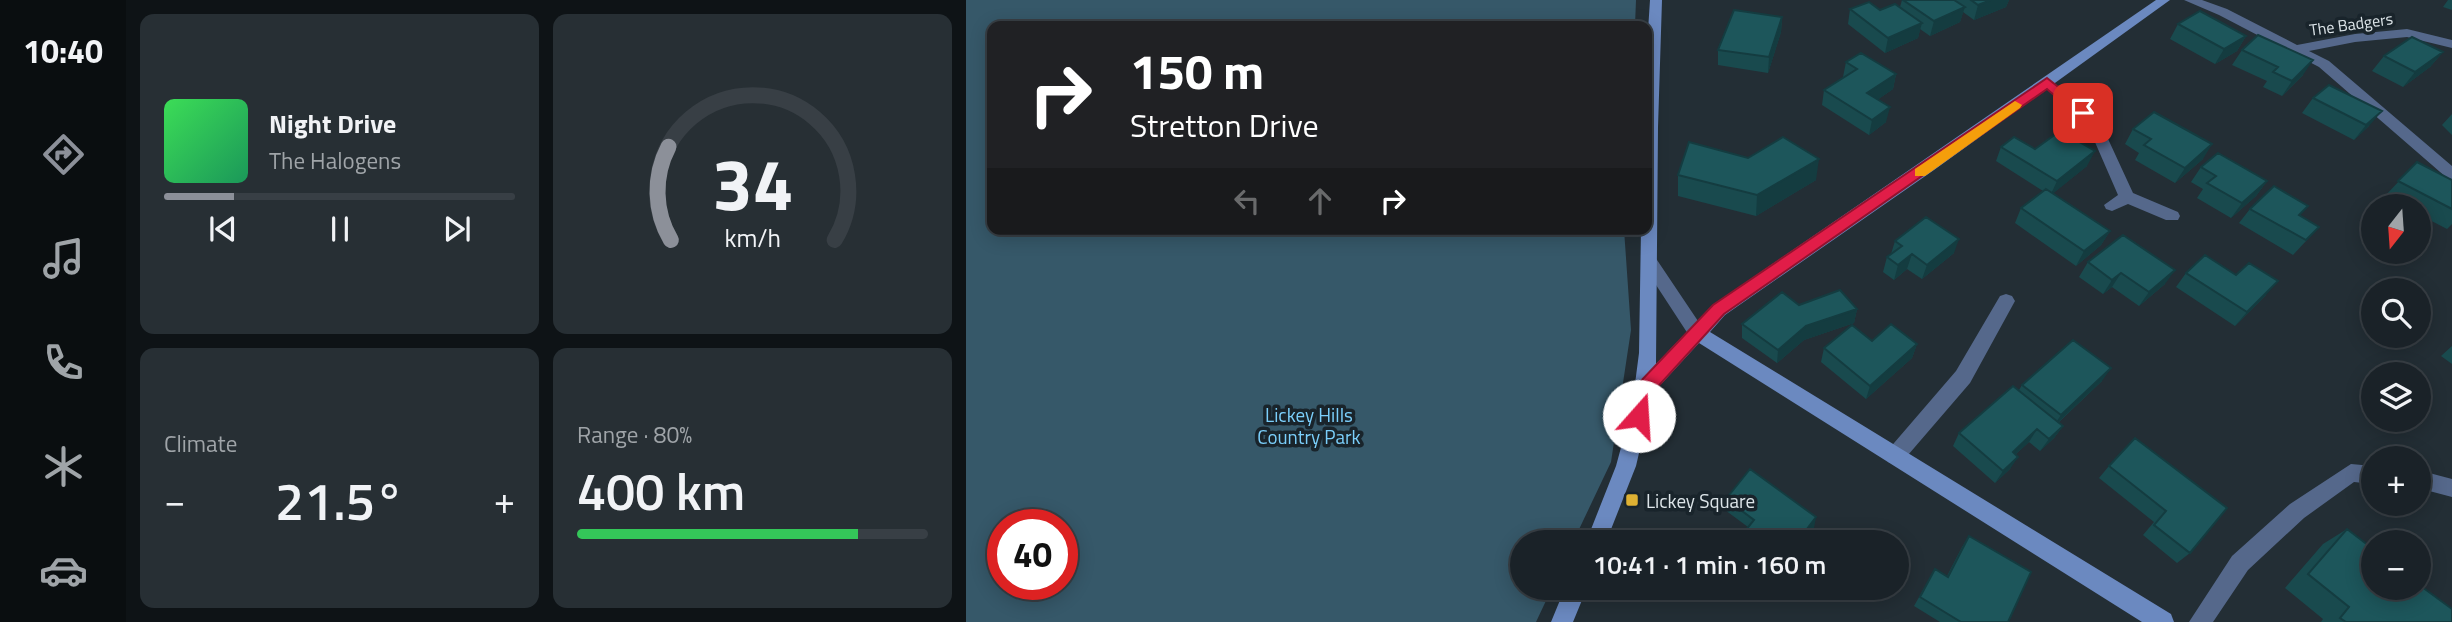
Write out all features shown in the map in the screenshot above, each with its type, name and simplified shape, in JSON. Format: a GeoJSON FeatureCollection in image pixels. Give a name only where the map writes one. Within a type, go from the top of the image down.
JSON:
{"type":"FeatureCollection","features":[{"type":"Feature","properties":{"kind":"street"},"geometry":{"type":"LineString","coordinates":[[1652,57],[1656,0]]}},
{"type":"Feature","properties":{"kind":"street"},"geometry":{"type":"LineString","coordinates":[[1644,389],[1718,310],[2164,0]]}},
{"type":"Feature","properties":{"kind":"street"},"geometry":{"type":"LineString","coordinates":[[2190,0],[2223,12],[2324,64],[2452,174]]}},
{"type":"Feature","properties":{"kind":"street","name":"The Badgers"},"geometry":{"type":"LineString","coordinates":[[2297,50],[2355,38],[2407,33],[2452,44]]}},
{"type":"Feature","properties":{"kind":"street"},"geometry":{"type":"LineString","coordinates":[[2047,82],[2083,113],[2098,131],[2127,197],[2172,216]]}},
{"type":"Feature","properties":{"kind":"street"},"geometry":{"type":"LineString","coordinates":[[2112,205],[2127,197]]}},
{"type":"Feature","properties":{"kind":"street"},"geometry":{"type":"LineString","coordinates":[[1601,530],[1627,470],[1644,389],[1651,339],[1649,235]]}},
{"type":"Feature","properties":{"kind":"street"},"geometry":{"type":"LineString","coordinates":[[1649,261],[1696,332],[2163,622]]}},
{"type":"Feature","properties":{"kind":"street"},"geometry":{"type":"LineString","coordinates":[[1895,456],[1963,377],[2006,301]]}},
{"type":"Feature","properties":{"kind":"street"},"geometry":{"type":"LineString","coordinates":[[2200,622],[2240,563],[2297,511],[2351,473],[2361,474]]}},
{"type":"Feature","properties":{"kind":"street"},"geometry":{"type":"LineString","coordinates":[[2431,482],[2452,488]]}},
{"type":"Feature","properties":{"kind":"street"},"geometry":{"type":"LineString","coordinates":[[1562,622],[1571,600]]}},
{"type":"Feature","properties":{"kind":"green space","name":"Lickey Hills Country Park"},"geometry":{"type":"Polygon","coordinates":[[[966,0],[1636,0],[1635,21],[987,21],[987,235],[1624,235],[1631,330],[1611,462],[1579,530],[1510,530],[1510,600],[1546,600],[1536,622],[966,622],[966,0]]]}},
{"type":"Feature","properties":{"kind":"building"},"geometry":{"type":"Polygon","coordinates":[[[1903,0],[1954,0],[1965,7],[1934,21],[1903,0]]]}},
{"type":"Feature","properties":{"kind":"building"},"geometry":{"type":"Polygon","coordinates":[[[1971,0],[1991,0],[1978,5],[1971,0]]]}},
{"type":"Feature","properties":{"kind":"building"},"geometry":{"type":"Polygon","coordinates":[[[1869,2],[1880,10],[1895,4],[1922,23],[1888,38],[1850,9],[1869,2]]]}},
{"type":"Feature","properties":{"kind":"building"},"geometry":{"type":"Polygon","coordinates":[[[1734,10],[1782,17],[1769,57],[1718,50],[1734,10]]]}},
{"type":"Feature","properties":{"kind":"building"},"geometry":{"type":"Polygon","coordinates":[[[2200,11],[2246,36],[2224,49],[2178,24],[2200,11]]]}},
{"type":"Feature","properties":{"kind":"building"},"geometry":{"type":"Polygon","coordinates":[[[2258,35],[2313,60],[2292,81],[2273,72],[2278,67],[2242,50],[2258,35]]]}},
{"type":"Feature","properties":{"kind":"building"},"geometry":{"type":"Polygon","coordinates":[[[2412,37],[2443,52],[2415,72],[2384,56],[2412,37]]]}},
{"type":"Feature","properties":{"kind":"building"},"geometry":{"type":"Polygon","coordinates":[[[1861,53],[1896,74],[1867,93],[1890,107],[1872,120],[1824,90],[1857,69],[1846,62],[1861,53]]]}},
{"type":"Feature","properties":{"kind":"building"},"geometry":{"type":"Polygon","coordinates":[[[2329,85],[2382,111],[2366,125],[2313,98],[2329,85]]]}},
{"type":"Feature","properties":{"kind":"building"},"geometry":{"type":"Polygon","coordinates":[[[2154,112],[2212,144],[2185,168],[2144,145],[2151,139],[2133,129],[2154,112]]]}},
{"type":"Feature","properties":{"kind":"building"},"geometry":{"type":"Polygon","coordinates":[[[2060,131],[2095,151],[2057,181],[2001,147],[2014,137],[2035,149],[2060,131]]]}},
{"type":"Feature","properties":{"kind":"building"},"geometry":{"type":"Polygon","coordinates":[[[1783,137],[1819,159],[1757,195],[1678,175],[1689,142],[1748,158],[1783,137]]]}},
{"type":"Feature","properties":{"kind":"building"},"geometry":{"type":"Polygon","coordinates":[[[2218,153],[2267,181],[2242,203],[2207,183],[2216,176],[2201,167],[2218,153]]]}},
{"type":"Feature","properties":{"kind":"building"},"geometry":{"type":"Polygon","coordinates":[[[2417,162],[2452,180],[2452,209],[2431,198],[2431,194],[2423,194],[2398,181],[2417,162]]]}},
{"type":"Feature","properties":{"kind":"building"},"geometry":{"type":"Polygon","coordinates":[[[2274,186],[2308,206],[2299,215],[2319,227],[2306,240],[2250,209],[2274,186]]]}},
{"type":"Feature","properties":{"kind":"building"},"geometry":{"type":"Polygon","coordinates":[[[2046,189],[2110,231],[2084,251],[2021,208],[2046,189]]]}},
{"type":"Feature","properties":{"kind":"building"},"geometry":{"type":"Polygon","coordinates":[[[1926,217],[1959,239],[1927,265],[1912,254],[1898,265],[1887,257],[1902,246],[1895,241],[1926,217]]]}},
{"type":"Feature","properties":{"kind":"building"},"geometry":{"type":"Polygon","coordinates":[[[2123,235],[2175,270],[2149,292],[2121,273],[2112,280],[2088,262],[2123,235]]]}},
{"type":"Feature","properties":{"kind":"building"},"geometry":{"type":"Polygon","coordinates":[[[2205,255],[2236,275],[2249,263],[2278,281],[2247,312],[2186,273],[2205,255]]]}},
{"type":"Feature","properties":{"kind":"building"},"geometry":{"type":"Polygon","coordinates":[[[1840,290],[1857,309],[1806,326],[1778,350],[1742,324],[1782,292],[1799,305],[1840,290]]]}},
{"type":"Feature","properties":{"kind":"building"},"geometry":{"type":"Polygon","coordinates":[[[1891,324],[1917,344],[1870,386],[1824,348],[1852,325],[1872,341],[1891,324]]]}},
{"type":"Feature","properties":{"kind":"building"},"geometry":{"type":"Polygon","coordinates":[[[2073,340],[2111,368],[2061,415],[2022,385],[2073,340]]]}},
{"type":"Feature","properties":{"kind":"building"},"geometry":{"type":"Polygon","coordinates":[[[2013,386],[2063,426],[2049,439],[2037,429],[2013,452],[2018,457],[2003,471],[1959,433],[2013,386]]]}},
{"type":"Feature","properties":{"kind":"building"},"geometry":{"type":"Polygon","coordinates":[[[2135,438],[2227,508],[2190,553],[2154,525],[2166,511],[2109,466],[2135,438]]]}},
{"type":"Feature","properties":{"kind":"building"},"geometry":{"type":"Polygon","coordinates":[[[1750,469],[1816,517],[1806,530],[1746,530],[1754,520],[1726,499],[1750,469]]]}},
{"type":"Feature","properties":{"kind":"building"},"geometry":{"type":"Polygon","coordinates":[[[2347,529],[2361,540],[2361,600],[2431,600],[2431,594],[2452,609],[2452,622],[2346,622],[2340,618],[2349,607],[2308,574],[2347,529]]]}},
{"type":"Feature","properties":{"kind":"building"},"geometry":{"type":"Polygon","coordinates":[[[1969,536],[2031,572],[2008,622],[1961,622],[1920,597],[1935,569],[1948,577],[1969,536]]]}},
{"type":"Feature","properties":{"kind":"slow traffic"},"geometry":{"type":"LineString","coordinates":[[1920,173],[2015,105]]}},
{"type":"Feature","properties":{"kind":"place","name":"Lickey Square"},"geometry":{"type":"Point","coordinates":[1632,500]}},
{"type":"Feature","properties":{"kind":"route"},"geometry":{"type":"LineString","coordinates":[[1639,416],[1644,389],[1718,310],[2047,82],[2083,113]]}}]}
